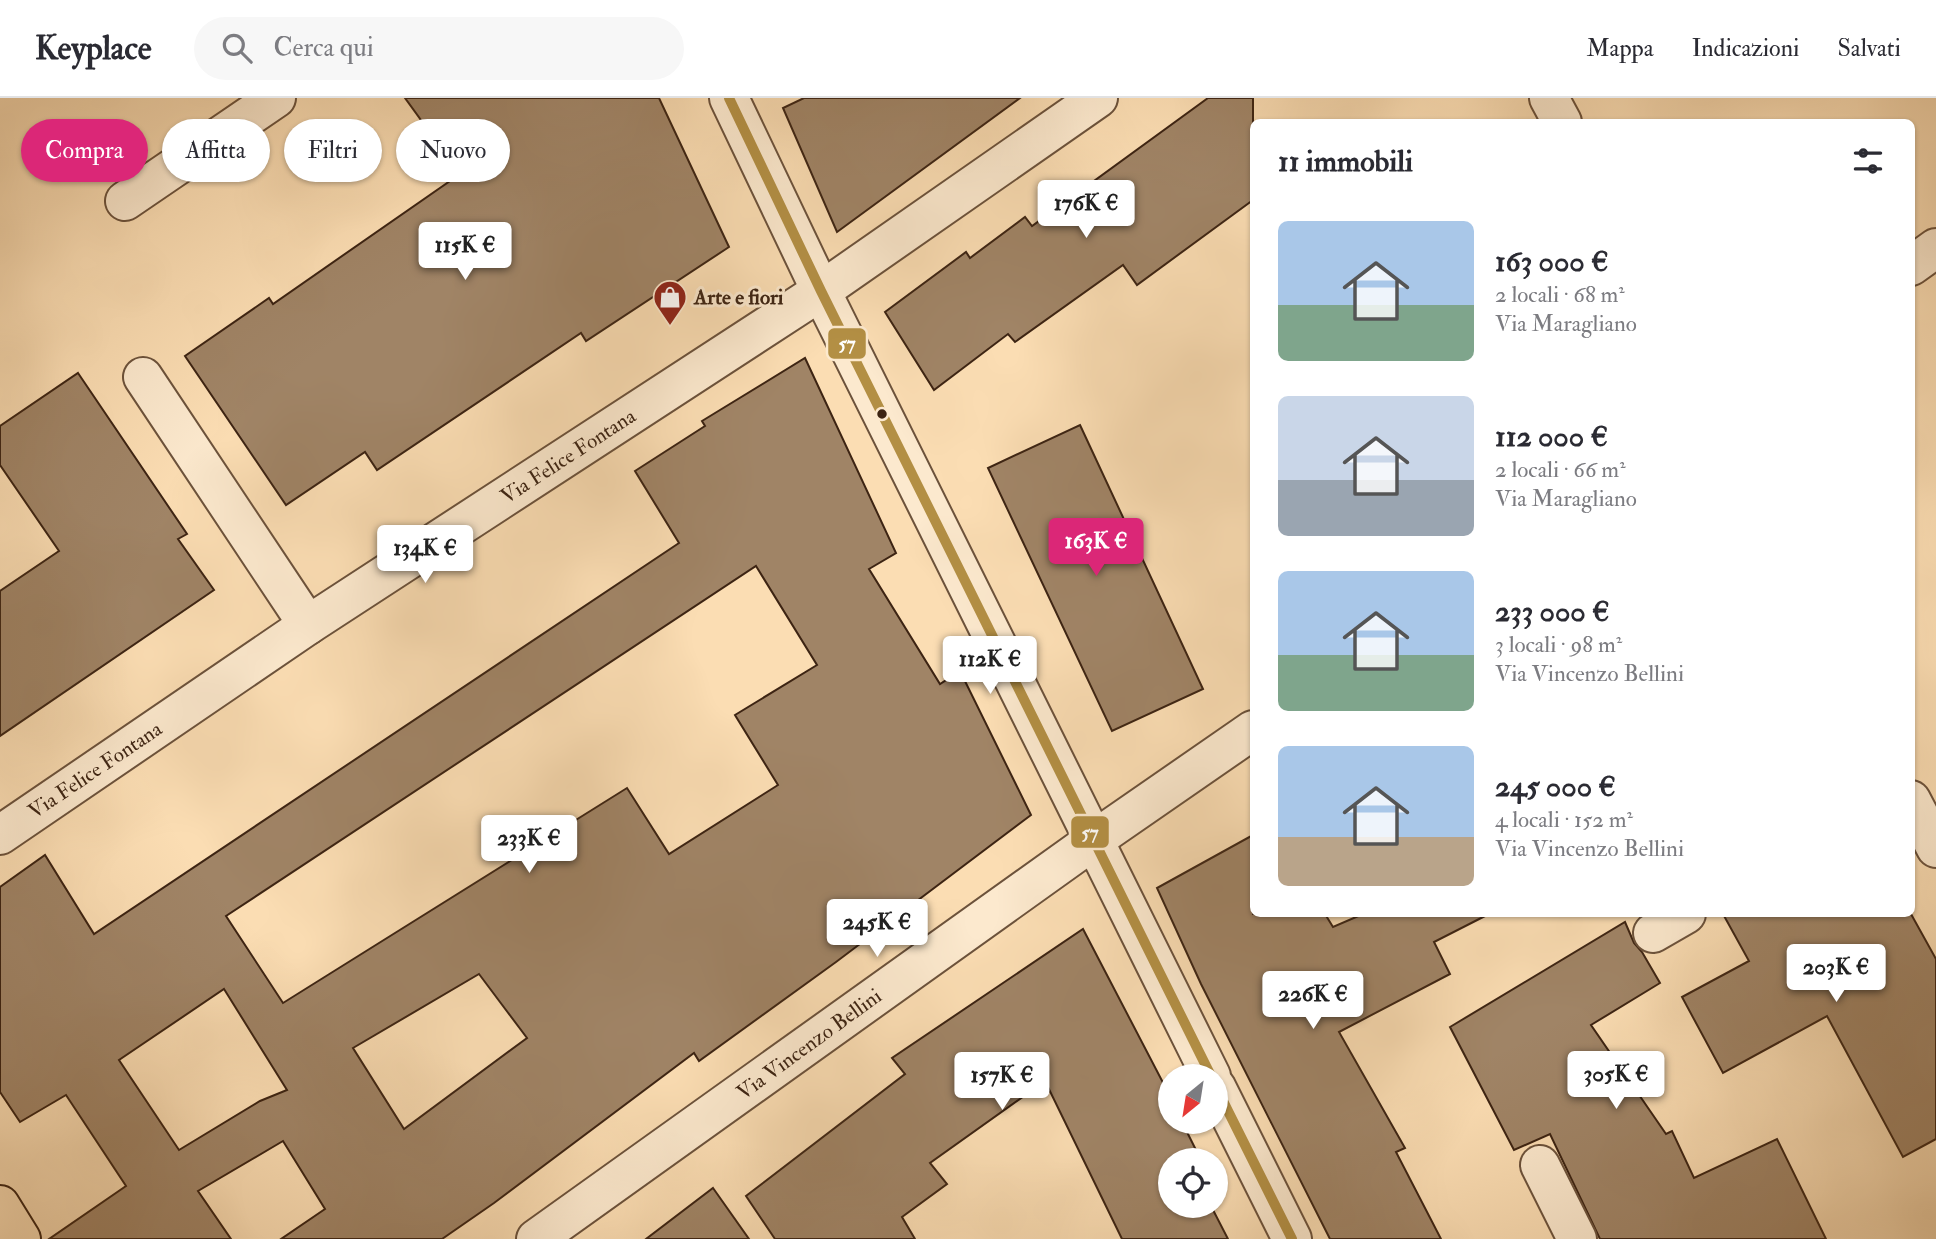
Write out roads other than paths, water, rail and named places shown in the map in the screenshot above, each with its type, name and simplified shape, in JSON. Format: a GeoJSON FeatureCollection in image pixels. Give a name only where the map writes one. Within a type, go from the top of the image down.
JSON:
{"type":"FeatureCollection","features":[{"type":"Feature","properties":{"kind":"main road"},"geometry":{"type":"LineString","coordinates":[[0,1205],[21,1239]]}},
{"type":"Feature","properties":{"kind":"street"},"geometry":{"type":"LineString","coordinates":[[125,201],[276,98]]}},
{"type":"Feature","properties":{"kind":"street"},"geometry":{"type":"LineString","coordinates":[[729,98],[821,291],[1205,1064]]}},
{"type":"Feature","properties":{"kind":"street","name":"Via Felice Fontana"},"geometry":{"type":"LineString","coordinates":[[0,835],[308,625],[821,291],[1098,98]]}},
{"type":"Feature","properties":{"kind":"street"},"geometry":{"type":"LineString","coordinates":[[1549,98],[1560,119]]}},
{"type":"Feature","properties":{"kind":"street"},"geometry":{"type":"LineString","coordinates":[[1915,264],[1936,248]]}},
{"type":"Feature","properties":{"kind":"street"},"geometry":{"type":"LineString","coordinates":[[143,377],[308,625]]}},
{"type":"Feature","properties":{"kind":"street","name":"Via Vincenzo Bellini"},"geometry":{"type":"LineString","coordinates":[[536,1239],[1094,840],[1250,732]]}},
{"type":"Feature","properties":{"kind":"street"},"geometry":{"type":"LineString","coordinates":[[1915,808],[1936,848]]}},
{"type":"Feature","properties":{"kind":"street"},"geometry":{"type":"LineString","coordinates":[[1653,933],[1681,917]]}},
{"type":"Feature","properties":{"kind":"street"},"geometry":{"type":"LineString","coordinates":[[1228,1111],[1292,1239]]}},
{"type":"Feature","properties":{"kind":"street"},"geometry":{"type":"LineString","coordinates":[[1540,1165],[1577,1239]]}},
{"type":"Feature","properties":{"kind":"place","name":"Arte e fiori"},"geometry":{"type":"Point","coordinates":[670,327]}}]}
